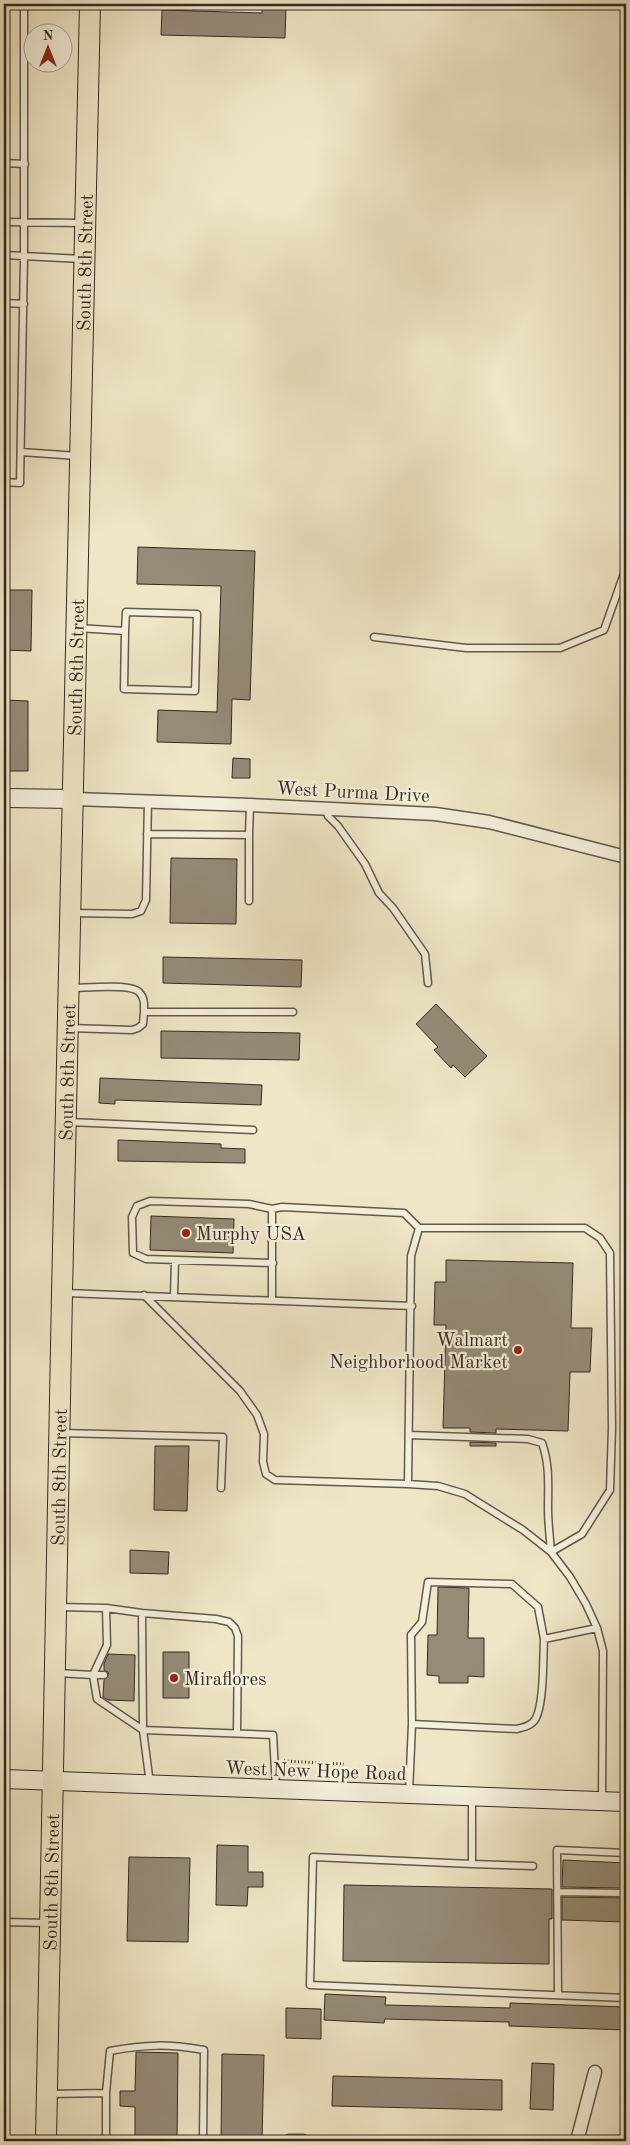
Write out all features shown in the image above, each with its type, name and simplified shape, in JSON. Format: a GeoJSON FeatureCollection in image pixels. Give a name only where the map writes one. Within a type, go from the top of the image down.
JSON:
{"type":"FeatureCollection","features":[{"type":"Feature","properties":{"kind":"main road","name":"South 8th Street"},"geometry":{"type":"LineString","coordinates":[[46,2141],[90,4]]}},
{"type":"Feature","properties":{"kind":"main road"},"geometry":{"type":"LineString","coordinates":[[4,798],[74,799]]}},
{"type":"Feature","properties":{"kind":"main road","name":"West New Hope Road"},"geometry":{"type":"LineString","coordinates":[[4,1779],[626,1802]]}},
{"type":"Feature","properties":{"kind":"street","name":"West Purma Drive"},"geometry":{"type":"LineString","coordinates":[[74,799],[435,814],[489,822],[626,857]]}},
{"type":"Feature","properties":{"kind":"street"},"geometry":{"type":"LineString","coordinates":[[577,2141],[595,2072]]}},
{"type":"Feature","properties":{"kind":"street"},"geometry":{"type":"LineString","coordinates":[[289,2141],[302,2141]]}},
{"type":"Feature","properties":{"kind":"lane"},"geometry":{"type":"LineString","coordinates":[[4,482],[20,483],[22,452],[25,164],[24,4]]}},
{"type":"Feature","properties":{"kind":"lane"},"geometry":{"type":"LineString","coordinates":[[4,163],[25,164]]}},
{"type":"Feature","properties":{"kind":"lane"},"geometry":{"type":"LineString","coordinates":[[4,222],[86,222]]}},
{"type":"Feature","properties":{"kind":"lane"},"geometry":{"type":"LineString","coordinates":[[4,255],[85,259]]}},
{"type":"Feature","properties":{"kind":"lane"},"geometry":{"type":"LineString","coordinates":[[4,303],[24,304]]}},
{"type":"Feature","properties":{"kind":"lane"},"geometry":{"type":"LineString","coordinates":[[22,452],[81,457]]}},
{"type":"Feature","properties":{"kind":"lane"},"geometry":{"type":"LineString","coordinates":[[374,637],[466,648],[560,648],[604,630],[626,568]]}},
{"type":"Feature","properties":{"kind":"lane"},"geometry":{"type":"LineString","coordinates":[[126,612],[197,614],[196,691],[124,689],[125,631],[126,612]]}},
{"type":"Feature","properties":{"kind":"lane"},"geometry":{"type":"LineString","coordinates":[[77,628],[125,631]]}},
{"type":"Feature","properties":{"kind":"lane"},"geometry":{"type":"LineString","coordinates":[[71,912],[132,914],[141,911],[146,900],[148,801]]}},
{"type":"Feature","properties":{"kind":"lane"},"geometry":{"type":"LineString","coordinates":[[249,901],[250,805]]}},
{"type":"Feature","properties":{"kind":"lane"},"geometry":{"type":"LineString","coordinates":[[326,808],[328,816],[338,826],[365,864],[379,893],[393,908],[425,954],[428,983]]}},
{"type":"Feature","properties":{"kind":"lane"},"geometry":{"type":"LineString","coordinates":[[147,834],[249,835]]}},
{"type":"Feature","properties":{"kind":"lane"},"geometry":{"type":"LineString","coordinates":[[68,1028],[132,1030],[144,1024],[144,1000],[140,993],[132,987],[69,987]]}},
{"type":"Feature","properties":{"kind":"lane"},"geometry":{"type":"LineString","coordinates":[[144,1012],[293,1012]]}},
{"type":"Feature","properties":{"kind":"lane"},"geometry":{"type":"LineString","coordinates":[[66,1122],[253,1130]]}},
{"type":"Feature","properties":{"kind":"lane"},"geometry":{"type":"LineString","coordinates":[[273,1264],[146,1258],[133,1253],[132,1217],[138,1206],[150,1200],[249,1204],[272,1209],[282,1207],[404,1213],[419,1228],[585,1228],[600,1238],[610,1252],[612,1428],[610,1490],[582,1534],[551,1552]]}},
{"type":"Feature","properties":{"kind":"lane"},"geometry":{"type":"LineString","coordinates":[[272,1209],[272,1300]]}},
{"type":"Feature","properties":{"kind":"lane"},"geometry":{"type":"LineString","coordinates":[[408,1484],[412,1306],[411,1256],[419,1228]]}},
{"type":"Feature","properties":{"kind":"lane"},"geometry":{"type":"LineString","coordinates":[[174,1296],[175,1260]]}},
{"type":"Feature","properties":{"kind":"lane"},"geometry":{"type":"LineString","coordinates":[[62,1293],[412,1306]]}},
{"type":"Feature","properties":{"kind":"lane"},"geometry":{"type":"LineString","coordinates":[[144,1295],[240,1391],[257,1415],[264,1434],[263,1462],[266,1474],[275,1480],[438,1486],[465,1494],[523,1530],[551,1552],[570,1577],[597,1628],[603,1651],[602,1801]]}},
{"type":"Feature","properties":{"kind":"lane"},"geometry":{"type":"LineString","coordinates":[[60,1433],[223,1437],[221,1488]]}},
{"type":"Feature","properties":{"kind":"lane"},"geometry":{"type":"LineString","coordinates":[[409,1435],[528,1439],[542,1443],[548,1468],[548,1512],[551,1552]]}},
{"type":"Feature","properties":{"kind":"lane"},"geometry":{"type":"LineString","coordinates":[[409,1794],[412,1724],[411,1635],[422,1622],[428,1582],[512,1584],[538,1606],[544,1639],[540,1703],[536,1718],[530,1725],[516,1728],[412,1724]]}},
{"type":"Feature","properties":{"kind":"lane"},"geometry":{"type":"LineString","coordinates":[[57,1607],[106,1608],[216,1619],[229,1622],[235,1628],[238,1636],[237,1732]]}},
{"type":"Feature","properties":{"kind":"lane"},"geometry":{"type":"LineString","coordinates":[[106,1608],[107,1645],[93,1675],[97,1699],[144,1730],[237,1732],[273,1735],[276,1790]]}},
{"type":"Feature","properties":{"kind":"lane"},"geometry":{"type":"LineString","coordinates":[[142,1613],[138,1675],[150,1785]]}},
{"type":"Feature","properties":{"kind":"lane"},"geometry":{"type":"LineString","coordinates":[[544,1639],[597,1628]]}},
{"type":"Feature","properties":{"kind":"lane"},"geometry":{"type":"LineString","coordinates":[[56,1673],[104,1675]]}},
{"type":"Feature","properties":{"kind":"lane"},"geometry":{"type":"LineString","coordinates":[[472,1796],[472,1864]]}},
{"type":"Feature","properties":{"kind":"lane"},"geometry":{"type":"LineString","coordinates":[[558,1994],[557,1850],[626,1853]]}},
{"type":"Feature","properties":{"kind":"lane"},"geometry":{"type":"LineString","coordinates":[[533,1866],[313,1857],[310,1985],[626,1998]]}},
{"type":"Feature","properties":{"kind":"lane"},"geometry":{"type":"LineString","coordinates":[[558,1892],[626,1893]]}},
{"type":"Feature","properties":{"kind":"lane"},"geometry":{"type":"LineString","coordinates":[[4,1922],[51,1923]]}},
{"type":"Feature","properties":{"kind":"lane"},"geometry":{"type":"LineString","coordinates":[[106,2141],[106,2093],[110,2051],[143,2045],[173,2045],[204,2050],[203,2141]]}},
{"type":"Feature","properties":{"kind":"lane"},"geometry":{"type":"LineString","coordinates":[[48,2094],[106,2093]]}},
{"type":"Feature","properties":{"kind":"path"},"geometry":{"type":"LineString","coordinates":[[275,1761],[344,1764]]}},
{"type":"Feature","properties":{"kind":"building"},"geometry":{"type":"Polygon","coordinates":[[[262,4],[286,4],[285,38],[161,35],[162,10],[262,13],[262,4]]]}},
{"type":"Feature","properties":{"kind":"building"},"geometry":{"type":"Polygon","coordinates":[[[138,547],[255,551],[250,700],[232,699],[231,744],[157,742],[158,710],[217,712],[221,586],[137,584],[138,547]]]}},
{"type":"Feature","properties":{"kind":"building"},"geometry":{"type":"Polygon","coordinates":[[[4,590],[32,590],[31,651],[4,650],[4,590]]]}},
{"type":"Feature","properties":{"kind":"building"},"geometry":{"type":"Polygon","coordinates":[[[4,700],[28,701],[28,771],[4,771],[4,700]]]}},
{"type":"Feature","properties":{"kind":"building"},"geometry":{"type":"Polygon","coordinates":[[[233,758],[250,759],[250,778],[232,778],[233,758]]]}},
{"type":"Feature","properties":{"kind":"building"},"geometry":{"type":"Polygon","coordinates":[[[171,858],[237,859],[236,924],[170,923],[171,858]]]}},
{"type":"Feature","properties":{"kind":"building"},"geometry":{"type":"Polygon","coordinates":[[[163,957],[302,960],[301,987],[163,983],[163,957]]]}},
{"type":"Feature","properties":{"kind":"building"},"geometry":{"type":"Polygon","coordinates":[[[436,1004],[487,1056],[465,1077],[453,1065],[451,1068],[434,1050],[438,1047],[416,1024],[436,1004]]]}},
{"type":"Feature","properties":{"kind":"building"},"geometry":{"type":"Polygon","coordinates":[[[161,1031],[300,1033],[299,1060],[161,1058],[161,1031]]]}},
{"type":"Feature","properties":{"kind":"building"},"geometry":{"type":"Polygon","coordinates":[[[100,1078],[262,1085],[261,1105],[115,1100],[115,1104],[99,1103],[100,1078]]]}},
{"type":"Feature","properties":{"kind":"building"},"geometry":{"type":"Polygon","coordinates":[[[118,1140],[221,1144],[221,1148],[245,1149],[245,1163],[118,1161],[118,1140]]]}},
{"type":"Feature","properties":{"kind":"building"},"geometry":{"type":"Polygon","coordinates":[[[151,1216],[234,1219],[233,1253],[150,1250],[151,1216]]]}},
{"type":"Feature","properties":{"kind":"building","name":"Walmart Neighborhood Market"},"geometry":{"type":"Polygon","coordinates":[[[446,1260],[573,1263],[571,1328],[592,1328],[590,1372],[570,1372],[568,1431],[496,1429],[496,1433],[470,1432],[470,1428],[443,1428],[446,1325],[434,1325],[435,1282],[446,1282],[446,1260]]]}},
{"type":"Feature","properties":{"kind":"building"},"geometry":{"type":"Polygon","coordinates":[[[470,1442],[496,1443],[496,1446],[470,1446],[470,1442]]]}},
{"type":"Feature","properties":{"kind":"building"},"geometry":{"type":"Polygon","coordinates":[[[155,1446],[189,1446],[187,1511],[154,1510],[155,1446]]]}},
{"type":"Feature","properties":{"kind":"building"},"geometry":{"type":"Polygon","coordinates":[[[130,1550],[169,1552],[168,1574],[130,1573],[130,1550]]]}},
{"type":"Feature","properties":{"kind":"building"},"geometry":{"type":"Polygon","coordinates":[[[438,1587],[469,1588],[468,1638],[484,1638],[484,1677],[468,1676],[468,1683],[439,1683],[439,1676],[427,1675],[428,1635],[437,1635],[438,1587]]]}},
{"type":"Feature","properties":{"kind":"building"},"geometry":{"type":"Polygon","coordinates":[[[163,1652],[189,1652],[189,1698],[163,1698],[163,1652]]]}},
{"type":"Feature","properties":{"kind":"building"},"geometry":{"type":"Polygon","coordinates":[[[108,1654],[135,1655],[134,1701],[108,1700],[103,1697],[104,1680],[109,1675],[104,1670],[108,1654]]]}},
{"type":"Feature","properties":{"kind":"building"},"geometry":{"type":"Polygon","coordinates":[[[217,1845],[248,1846],[248,1872],[263,1872],[263,1887],[248,1887],[247,1906],[216,1905],[217,1845]]]}},
{"type":"Feature","properties":{"kind":"building"},"geometry":{"type":"Polygon","coordinates":[[[129,1857],[190,1858],[188,1942],[127,1941],[129,1857]]]}},
{"type":"Feature","properties":{"kind":"building"},"geometry":{"type":"Polygon","coordinates":[[[563,1860],[626,1863],[626,1888],[562,1887],[563,1860]]]}},
{"type":"Feature","properties":{"kind":"building"},"geometry":{"type":"Polygon","coordinates":[[[344,1885],[552,1889],[552,1919],[549,1919],[549,1964],[343,1961],[344,1885]]]}},
{"type":"Feature","properties":{"kind":"building"},"geometry":{"type":"Polygon","coordinates":[[[562,1897],[626,1898],[626,1922],[562,1920],[562,1897]]]}},
{"type":"Feature","properties":{"kind":"building"},"geometry":{"type":"Polygon","coordinates":[[[325,1994],[386,1997],[385,2005],[510,2008],[510,2003],[626,2007],[626,2030],[509,2026],[509,2022],[385,2019],[384,2023],[324,2020],[325,1994]]]}},
{"type":"Feature","properties":{"kind":"building"},"geometry":{"type":"Polygon","coordinates":[[[286,2008],[321,2009],[321,2039],[286,2038],[286,2008]]]}},
{"type":"Feature","properties":{"kind":"building"},"geometry":{"type":"Polygon","coordinates":[[[136,2052],[178,2053],[177,2141],[135,2141],[135,2107],[120,2106],[120,2091],[135,2091],[136,2052]]]}},
{"type":"Feature","properties":{"kind":"building"},"geometry":{"type":"Polygon","coordinates":[[[222,2054],[264,2055],[262,2141],[221,2141],[222,2054]]]}},
{"type":"Feature","properties":{"kind":"building"},"geometry":{"type":"Polygon","coordinates":[[[532,2063],[554,2064],[553,2110],[530,2109],[532,2063]]]}},
{"type":"Feature","properties":{"kind":"building"},"geometry":{"type":"Polygon","coordinates":[[[333,2076],[502,2080],[502,2110],[332,2106],[333,2076]]]}},
{"type":"Feature","properties":{"kind":"place","name":"Murphy USA"},"geometry":{"type":"Point","coordinates":[186,1233]}},
{"type":"Feature","properties":{"kind":"place","name":"Walmart Neighborhood Market"},"geometry":{"type":"Point","coordinates":[518,1350]}},
{"type":"Feature","properties":{"kind":"place","name":"Miraflores"},"geometry":{"type":"Point","coordinates":[174,1678]}}]}
